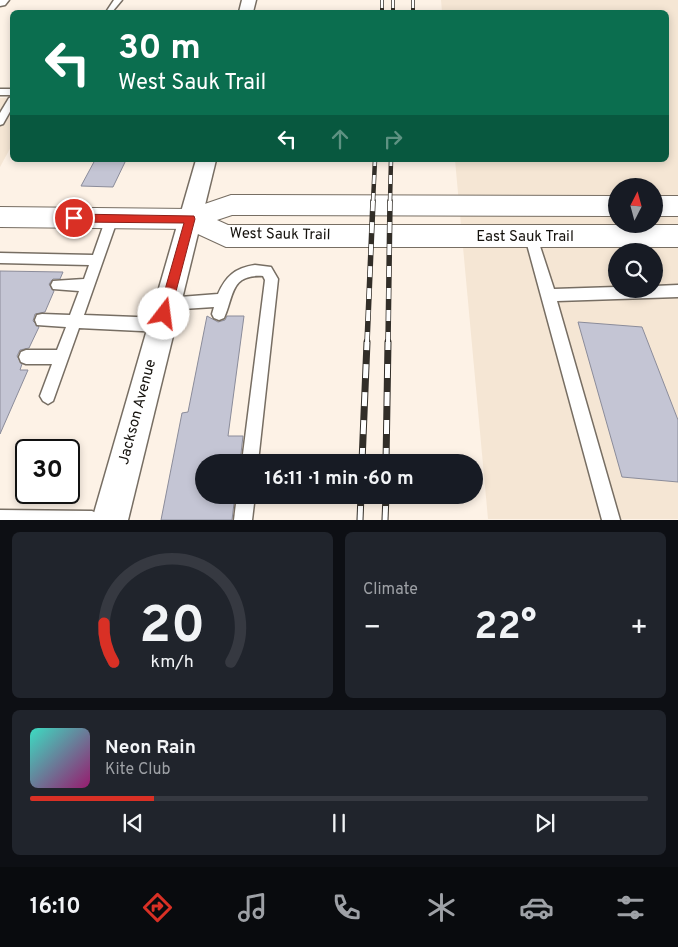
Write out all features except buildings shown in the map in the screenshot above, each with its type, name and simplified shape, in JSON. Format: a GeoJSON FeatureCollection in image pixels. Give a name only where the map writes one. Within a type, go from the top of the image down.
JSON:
{"type":"FeatureCollection","features":[{"type":"Feature","properties":{"kind":"main road","name":"West Sauk Trail"},"geometry":{"type":"LineString","coordinates":[[0,218],[190,219],[231,206],[608,206]]}},
{"type":"Feature","properties":{"kind":"main road"},"geometry":{"type":"LineString","coordinates":[[663,206],[678,206]]}},
{"type":"Feature","properties":{"kind":"main road","name":"West Sauk Trail"},"geometry":{"type":"LineString","coordinates":[[190,219],[226,236],[372,237]]}},
{"type":"Feature","properties":{"kind":"main road","name":"East Sauk Trail"},"geometry":{"type":"LineString","coordinates":[[372,237],[678,236]]}},
{"type":"Feature","properties":{"kind":"street","name":"Jackson Avenue"},"geometry":{"type":"LineString","coordinates":[[110,520],[205,162]]}},
{"type":"Feature","properties":{"kind":"lane"},"geometry":{"type":"LineString","coordinates":[[0,122],[10,104]]}},
{"type":"Feature","properties":{"kind":"lane"},"geometry":{"type":"LineString","coordinates":[[48,396],[112,218]]}},
{"type":"Feature","properties":{"kind":"lane"},"geometry":{"type":"LineString","coordinates":[[531,237],[549,295],[611,520]]}},
{"type":"Feature","properties":{"kind":"lane"},"geometry":{"type":"LineString","coordinates":[[0,258],[97,260]]}},
{"type":"Feature","properties":{"kind":"lane"},"geometry":{"type":"LineString","coordinates":[[42,320],[76,320],[165,314],[221,307],[230,281],[239,274],[252,269],[266,270],[272,279],[251,454]]}},
{"type":"Feature","properties":{"kind":"lane"},"geometry":{"type":"LineString","coordinates":[[58,285],[88,285]]}},
{"type":"Feature","properties":{"kind":"lane"},"geometry":{"type":"LineString","coordinates":[[549,295],[678,291]]}},
{"type":"Feature","properties":{"kind":"lane"},"geometry":{"type":"LineString","coordinates":[[26,358],[62,357]]}},
{"type":"Feature","properties":{"kind":"lane"},"geometry":{"type":"LineString","coordinates":[[243,520],[245,504]]}},
{"type":"Feature","properties":{"kind":"lane"},"geometry":{"type":"LineString","coordinates":[[0,519],[92,520]]}},
{"type":"Feature","properties":{"kind":"shaded area"},"geometry":{"type":"Polygon","coordinates":[[[441,0],[678,0],[678,519],[488,519],[455,162],[669,162],[669,10],[442,10],[441,0]]]}},
{"type":"Feature","properties":{"kind":"shaded area"},"geometry":{"type":"Polygon","coordinates":[[[0,98],[10,98],[10,149],[0,167],[0,98]]]}},
{"type":"Feature","properties":{"kind":"railway"},"geometry":{"type":"LineString","coordinates":[[382,0],[382,10]]}},
{"type":"Feature","properties":{"kind":"railway"},"geometry":{"type":"LineString","coordinates":[[393,0],[393,10]]}},
{"type":"Feature","properties":{"kind":"railway"},"geometry":{"type":"LineString","coordinates":[[413,0],[413,10]]}},
{"type":"Feature","properties":{"kind":"railway"},"geometry":{"type":"LineString","coordinates":[[373,202],[375,162]]}},
{"type":"Feature","properties":{"kind":"railway"},"geometry":{"type":"LineString","coordinates":[[390,202],[391,162]]}},
{"type":"Feature","properties":{"kind":"railway"},"geometry":{"type":"LineString","coordinates":[[367,343],[373,201]]}},
{"type":"Feature","properties":{"kind":"railway"},"geometry":{"type":"LineString","coordinates":[[388,343],[390,201]]}},
{"type":"Feature","properties":{"kind":"railway"},"geometry":{"type":"LineString","coordinates":[[362,454],[367,342]]}},
{"type":"Feature","properties":{"kind":"railway"},"geometry":{"type":"LineString","coordinates":[[386,454],[388,342]]}},
{"type":"Feature","properties":{"kind":"railway"},"geometry":{"type":"LineString","coordinates":[[360,520],[361,504]]}},
{"type":"Feature","properties":{"kind":"railway"},"geometry":{"type":"LineString","coordinates":[[385,520],[386,504]]}},
{"type":"Feature","properties":{"kind":"route"},"geometry":{"type":"LineString","coordinates":[[74,218],[190,219],[164,314]]}}]}
